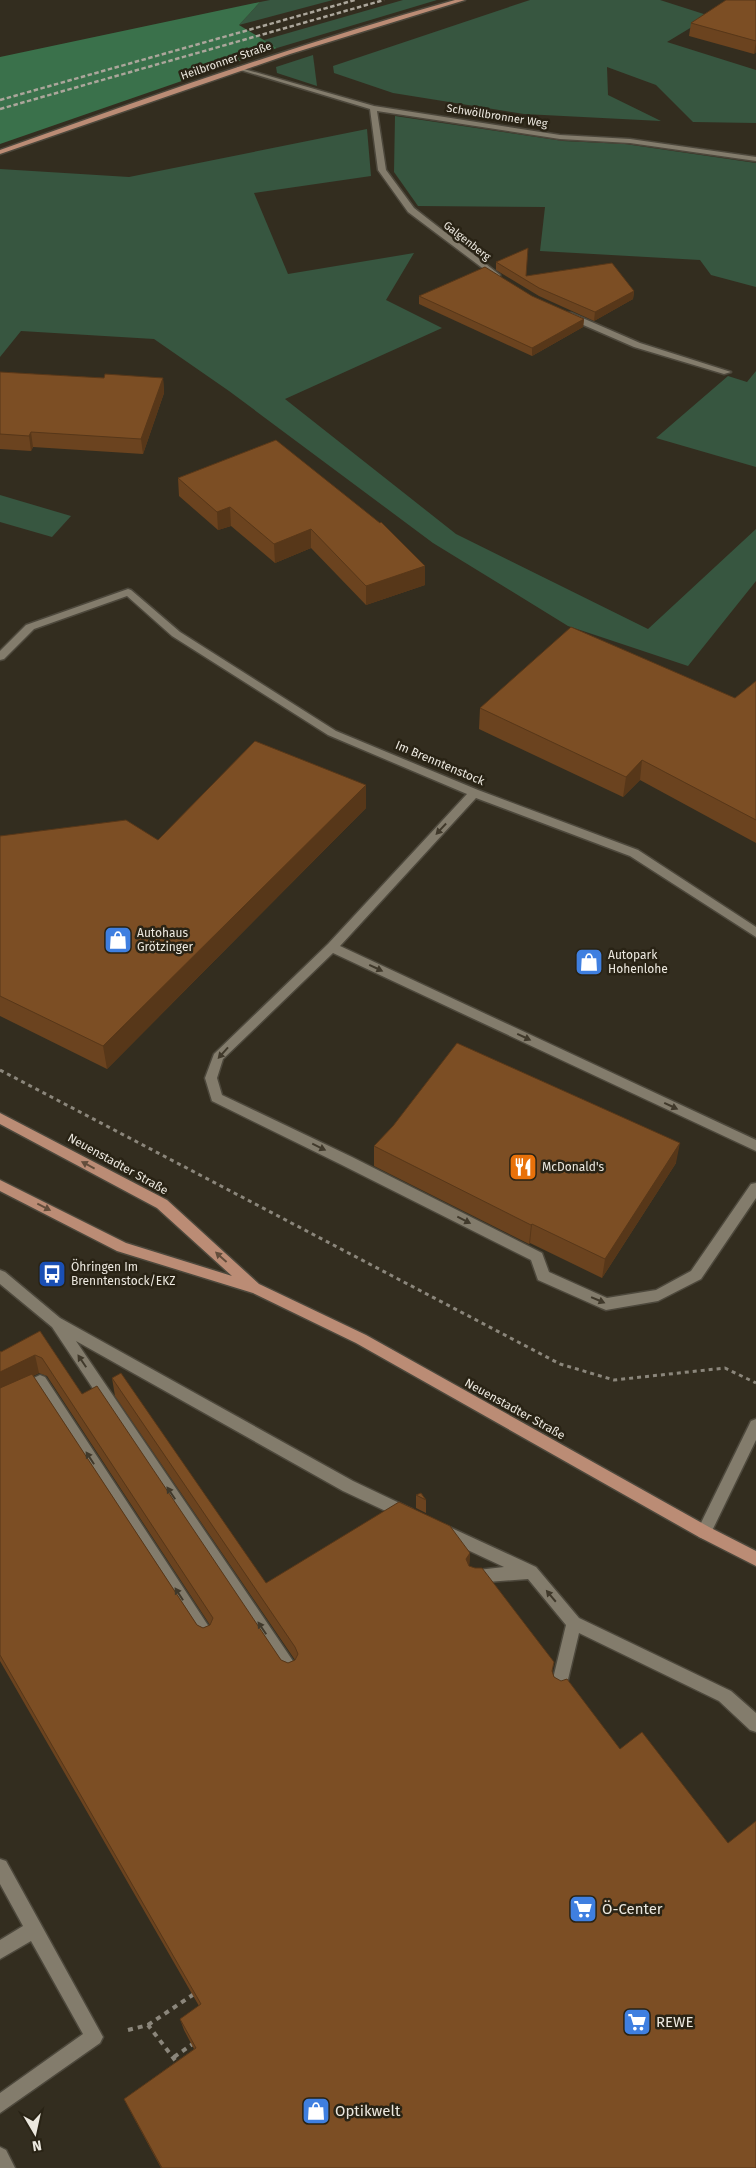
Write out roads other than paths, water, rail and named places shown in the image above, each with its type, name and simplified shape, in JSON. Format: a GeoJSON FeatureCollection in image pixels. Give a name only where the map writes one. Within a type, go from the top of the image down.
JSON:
{"type":"FeatureCollection","features":[{"type":"Feature","properties":{"kind":"main road","name":"Heilbronner Straße"},"geometry":{"type":"LineString","coordinates":[[0,152],[239,68],[391,19],[462,0]]}},
{"type":"Feature","properties":{"kind":"main road","name":"Neuenstadter Straße"},"geometry":{"type":"LineString","coordinates":[[0,1118],[162,1204],[257,1290]]}},
{"type":"Feature","properties":{"kind":"main road","name":"Neuenstadter Straße"},"geometry":{"type":"LineString","coordinates":[[0,1185],[122,1247],[257,1290],[361,1339],[704,1532],[756,1559]]}},
{"type":"Feature","properties":{"kind":"street","name":"Schwöllbronner Weg"},"geometry":{"type":"LineString","coordinates":[[239,68],[373,108],[560,137],[630,140],[756,159]]}},
{"type":"Feature","properties":{"kind":"street","name":"Galgenberg"},"geometry":{"type":"LineString","coordinates":[[373,108],[382,170],[411,210],[486,270],[502,280]]}},
{"type":"Feature","properties":{"kind":"street"},"geometry":{"type":"LineString","coordinates":[[560,311],[637,345],[728,372]]}},
{"type":"Feature","properties":{"kind":"street","name":"Im Brenntenstock"},"geometry":{"type":"LineString","coordinates":[[0,657],[30,627],[128,592],[176,634],[332,733],[474,793],[634,853],[756,932]]}},
{"type":"Feature","properties":{"kind":"street"},"geometry":{"type":"LineString","coordinates":[[474,793],[332,947],[218,1057],[211,1078],[216,1098],[347,1161],[537,1257],[543,1276],[606,1304],[658,1295],[696,1274],[756,1188]]}},
{"type":"Feature","properties":{"kind":"street"},"geometry":{"type":"LineString","coordinates":[[332,947],[756,1146]]}},
{"type":"Feature","properties":{"kind":"street"},"geometry":{"type":"LineString","coordinates":[[0,1276],[55,1322],[348,1486],[418,1519]]}},
{"type":"Feature","properties":{"kind":"street"},"geometry":{"type":"LineString","coordinates":[[55,1322],[289,1668]]}},
{"type":"Feature","properties":{"kind":"street"},"geometry":{"type":"LineString","coordinates":[[0,1401],[40,1381],[206,1635]]}},
{"type":"Feature","properties":{"kind":"street"},"geometry":{"type":"LineString","coordinates":[[704,1532],[756,1425]]}},
{"type":"Feature","properties":{"kind":"street"},"geometry":{"type":"LineString","coordinates":[[435,1527],[531,1572],[574,1623],[725,1696],[756,1724]]}},
{"type":"Feature","properties":{"kind":"street"},"geometry":{"type":"LineString","coordinates":[[474,1576],[531,1572]]}},
{"type":"Feature","properties":{"kind":"street"},"geometry":{"type":"LineString","coordinates":[[559,1687],[574,1623]]}},
{"type":"Feature","properties":{"kind":"street"},"geometry":{"type":"LineString","coordinates":[[0,1867],[94,2037],[0,2104]]}},
{"type":"Feature","properties":{"kind":"street"},"geometry":{"type":"LineString","coordinates":[[0,1950],[34,1929]]}},
{"type":"Feature","properties":{"kind":"street"},"geometry":{"type":"LineString","coordinates":[[0,2156],[6,2168]]}},
{"type":"Feature","properties":{"kind":"railway"},"geometry":{"type":"LineString","coordinates":[[0,100],[355,0]]}},
{"type":"Feature","properties":{"kind":"railway"},"geometry":{"type":"LineString","coordinates":[[0,109],[384,0]]}},
{"type":"Feature","properties":{"kind":"place","name":"Autohaus Grötzinger"},"geometry":{"type":"Point","coordinates":[118,940]}},
{"type":"Feature","properties":{"kind":"place","name":"Autopark Hohenlohe"},"geometry":{"type":"Point","coordinates":[589,962]}},
{"type":"Feature","properties":{"kind":"place","name":"McDonald's"},"geometry":{"type":"Point","coordinates":[523,1167]}},
{"type":"Feature","properties":{"kind":"place","name":"Öhringen Im Brenntenstock/EKZ"},"geometry":{"type":"Point","coordinates":[52,1274]}},
{"type":"Feature","properties":{"kind":"place","name":"Ö-Center"},"geometry":{"type":"Point","coordinates":[583,1909]}},
{"type":"Feature","properties":{"kind":"place","name":"REWE"},"geometry":{"type":"Point","coordinates":[637,2022]}},
{"type":"Feature","properties":{"kind":"place","name":"Optikwelt"},"geometry":{"type":"Point","coordinates":[316,2111]}}]}
